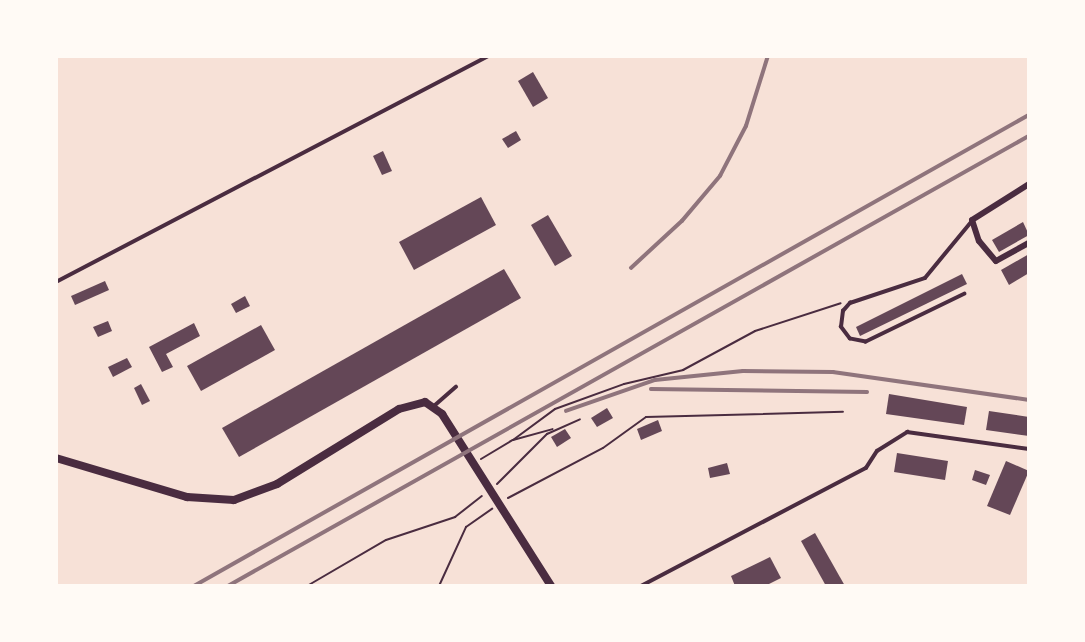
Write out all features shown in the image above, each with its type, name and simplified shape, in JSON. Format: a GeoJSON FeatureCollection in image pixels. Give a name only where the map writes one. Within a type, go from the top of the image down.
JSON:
{"type":"FeatureCollection","features":[{"type":"Feature","properties":{"kind":"street"},"geometry":{"type":"LineString","coordinates":[[1029,184],[972,220],[979,241],[996,261],[1029,243]]}},
{"type":"Feature","properties":{"kind":"street"},"geometry":{"type":"LineString","coordinates":[[56,458],[187,497],[234,500],[277,484],[410,404],[434,406],[551,586]]}},
{"type":"Feature","properties":{"kind":"lane"},"geometry":{"type":"LineString","coordinates":[[56,282],[489,56]]}},
{"type":"Feature","properties":{"kind":"lane"},"geometry":{"type":"LineString","coordinates":[[965,294],[866,342],[850,339],[841,327],[843,311],[860,298],[925,278],[972,220]]}},
{"type":"Feature","properties":{"kind":"lane"},"geometry":{"type":"LineString","coordinates":[[434,406],[456,387]]}},
{"type":"Feature","properties":{"kind":"lane"},"geometry":{"type":"LineString","coordinates":[[641,586],[866,468],[877,452],[908,432],[1029,449]]}},
{"type":"Feature","properties":{"kind":"path"},"geometry":{"type":"LineString","coordinates":[[470,459],[484,458],[555,409],[624,384],[683,370],[755,331],[860,298]]}},
{"type":"Feature","properties":{"kind":"path"},"geometry":{"type":"LineString","coordinates":[[439,586],[466,527],[519,491],[603,448],[646,417],[843,412]]}},
{"type":"Feature","properties":{"kind":"path"},"geometry":{"type":"LineString","coordinates":[[513,440],[580,419]]}},
{"type":"Feature","properties":{"kind":"path"},"geometry":{"type":"LineString","coordinates":[[307,586],[386,540],[455,517],[489,491],[554,429]]}},
{"type":"Feature","properties":{"kind":"building"},"geometry":{"type":"Polygon","coordinates":[[[533,72],[548,98],[533,107],[518,81],[533,72]]]}},
{"type":"Feature","properties":{"kind":"building"},"geometry":{"type":"Polygon","coordinates":[[[516,131],[521,140],[508,148],[502,139],[516,131]]]}},
{"type":"Feature","properties":{"kind":"building"},"geometry":{"type":"Polygon","coordinates":[[[383,151],[392,171],[382,175],[373,156],[383,151]]]}},
{"type":"Feature","properties":{"kind":"building"},"geometry":{"type":"Polygon","coordinates":[[[481,197],[496,225],[414,270],[399,242],[481,197]]]}},
{"type":"Feature","properties":{"kind":"building"},"geometry":{"type":"Polygon","coordinates":[[[548,215],[572,256],[555,266],[531,225],[548,215]]]}},
{"type":"Feature","properties":{"kind":"building"},"geometry":{"type":"Polygon","coordinates":[[[1023,222],[1029,235],[999,252],[992,240],[1023,222]]]}},
{"type":"Feature","properties":{"kind":"building"},"geometry":{"type":"Polygon","coordinates":[[[1029,254],[1029,273],[1009,285],[1001,270],[1029,254]]]}},
{"type":"Feature","properties":{"kind":"building"},"geometry":{"type":"Polygon","coordinates":[[[504,269],[521,298],[239,457],[222,428],[504,269]]]}},
{"type":"Feature","properties":{"kind":"building"},"geometry":{"type":"Polygon","coordinates":[[[962,274],[967,284],[860,336],[856,327],[962,274]]]}},
{"type":"Feature","properties":{"kind":"building"},"geometry":{"type":"Polygon","coordinates":[[[105,281],[109,290],[75,305],[71,296],[105,281]]]}},
{"type":"Feature","properties":{"kind":"building"},"geometry":{"type":"Polygon","coordinates":[[[245,296],[250,306],[236,313],[231,304],[245,296]]]}},
{"type":"Feature","properties":{"kind":"building"},"geometry":{"type":"Polygon","coordinates":[[[108,321],[112,331],[98,337],[93,327],[108,321]]]}},
{"type":"Feature","properties":{"kind":"building"},"geometry":{"type":"Polygon","coordinates":[[[194,323],[200,336],[166,354],[173,367],[162,372],[149,347],[194,323]]]}},
{"type":"Feature","properties":{"kind":"building"},"geometry":{"type":"Polygon","coordinates":[[[261,325],[275,350],[201,391],[187,366],[261,325]]]}},
{"type":"Feature","properties":{"kind":"building"},"geometry":{"type":"Polygon","coordinates":[[[127,358],[132,367],[113,377],[108,367],[127,358]]]}},
{"type":"Feature","properties":{"kind":"building"},"geometry":{"type":"Polygon","coordinates":[[[141,384],[150,401],[142,405],[134,388],[141,384]]]}},
{"type":"Feature","properties":{"kind":"building"},"geometry":{"type":"Polygon","coordinates":[[[889,394],[967,407],[964,425],[886,414],[889,394]]]}},
{"type":"Feature","properties":{"kind":"building"},"geometry":{"type":"Polygon","coordinates":[[[607,408],[613,418],[597,427],[591,418],[607,408]]]}},
{"type":"Feature","properties":{"kind":"building"},"geometry":{"type":"Polygon","coordinates":[[[989,411],[1029,417],[1029,436],[986,430],[989,411]]]}},
{"type":"Feature","properties":{"kind":"building"},"geometry":{"type":"Polygon","coordinates":[[[658,420],[662,431],[641,440],[637,429],[658,420]]]}},
{"type":"Feature","properties":{"kind":"building"},"geometry":{"type":"Polygon","coordinates":[[[565,429],[571,438],[557,447],[551,437],[565,429]]]}},
{"type":"Feature","properties":{"kind":"building"},"geometry":{"type":"Polygon","coordinates":[[[897,453],[948,461],[945,480],[894,472],[897,453]]]}},
{"type":"Feature","properties":{"kind":"building"},"geometry":{"type":"Polygon","coordinates":[[[1006,461],[1029,471],[1010,515],[987,506],[1006,461]]]}},
{"type":"Feature","properties":{"kind":"building"},"geometry":{"type":"Polygon","coordinates":[[[727,463],[730,474],[710,478],[708,468],[727,463]]]}},
{"type":"Feature","properties":{"kind":"building"},"geometry":{"type":"Polygon","coordinates":[[[975,470],[990,475],[986,485],[972,480],[975,470]]]}},
{"type":"Feature","properties":{"kind":"building"},"geometry":{"type":"Polygon","coordinates":[[[815,533],[845,586],[826,586],[801,541],[815,533]]]}},
{"type":"Feature","properties":{"kind":"building"},"geometry":{"type":"Polygon","coordinates":[[[770,557],[781,578],[765,586],[735,586],[731,576],[770,557]]]}},
{"type":"Feature","properties":{"kind":"railway"},"geometry":{"type":"LineString","coordinates":[[631,268],[682,221],[720,176],[746,126],[768,56]]}},
{"type":"Feature","properties":{"kind":"railway"},"geometry":{"type":"LineString","coordinates":[[194,586],[1029,115]]}},
{"type":"Feature","properties":{"kind":"railway"},"geometry":{"type":"LineString","coordinates":[[228,586],[1029,136]]}},
{"type":"Feature","properties":{"kind":"railway"},"geometry":{"type":"LineString","coordinates":[[566,411],[655,380],[743,371],[833,372],[1029,400]]}},
{"type":"Feature","properties":{"kind":"railway"},"geometry":{"type":"LineString","coordinates":[[651,389],[867,392]]}}]}
